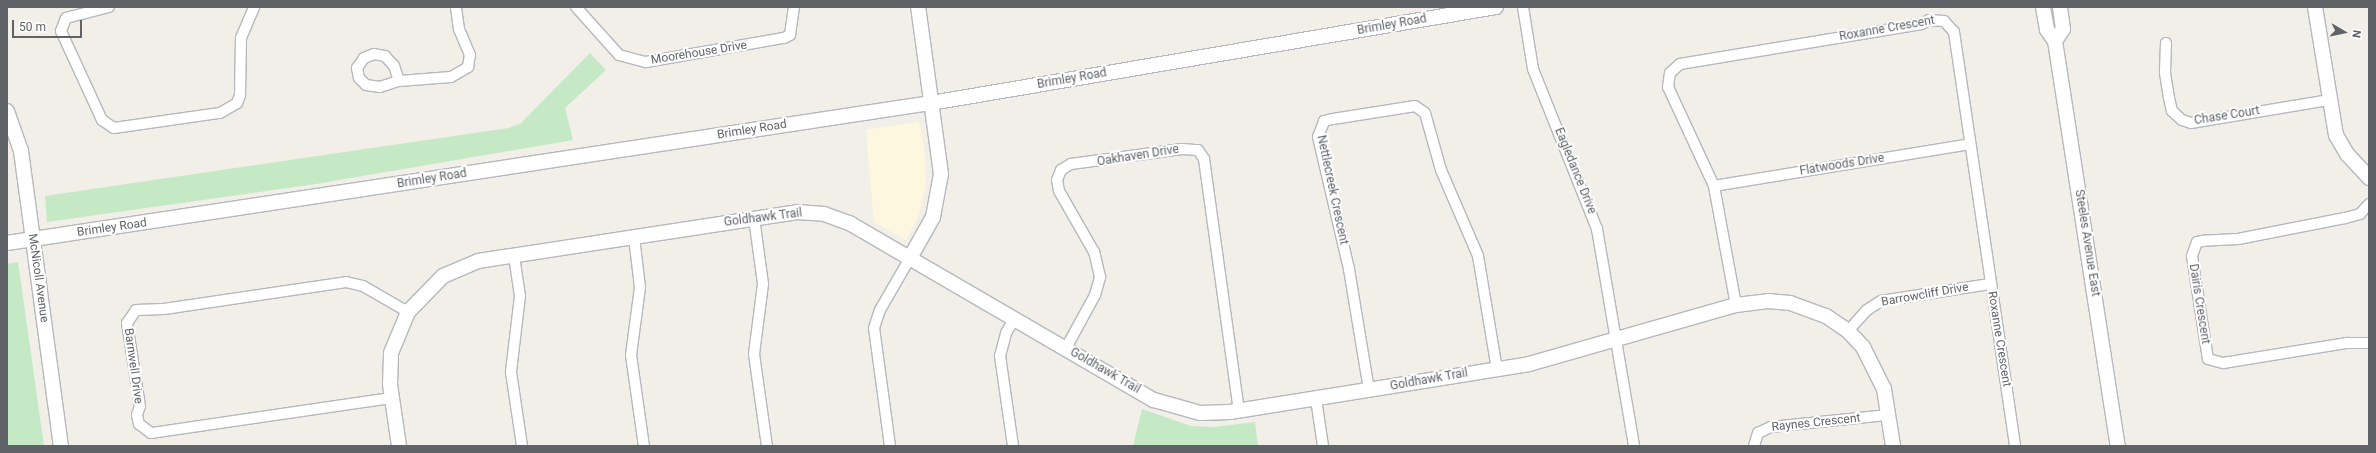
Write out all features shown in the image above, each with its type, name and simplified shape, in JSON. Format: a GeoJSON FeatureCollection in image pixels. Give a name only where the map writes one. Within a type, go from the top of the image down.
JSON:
{"type":"FeatureCollection","features":[{"type":"Feature","properties":{"kind":"main road"},"geometry":{"type":"LineString","coordinates":[[910,258],[930,225],[939,194],[940,165],[918,7]]}},
{"type":"Feature","properties":{"kind":"main road","name":"Brimley Road"},"geometry":{"type":"LineString","coordinates":[[7,243],[931,103],[1496,7]]}},
{"type":"Feature","properties":{"kind":"main road","name":"Steeles Avenue East"},"geometry":{"type":"LineString","coordinates":[[2043,7],[2047,30],[2055,41],[2118,446]]}},
{"type":"Feature","properties":{"kind":"main road"},"geometry":{"type":"LineString","coordinates":[[2055,41],[2063,29],[2060,7]]}},
{"type":"Feature","properties":{"kind":"main road"},"geometry":{"type":"LineString","coordinates":[[2314,7],[2328,100],[2336,135],[2347,154],[2369,178]]}},
{"type":"Feature","properties":{"kind":"main road","name":"McNicoll Avenue"},"geometry":{"type":"LineString","coordinates":[[7,111],[21,150],[61,446]]}},
{"type":"Feature","properties":{"kind":"main road","name":"Goldhawk Trail"},"geometry":{"type":"LineString","coordinates":[[399,446],[391,398],[391,353],[408,312],[443,276],[478,261],[797,212],[824,214],[851,224],[1166,405],[1205,413],[1239,410],[1316,399],[1530,364],[1736,305],[1768,301],[1794,304],[1826,316],[1848,332],[1874,365],[1884,389],[1893,446]]}},
{"type":"Feature","properties":{"kind":"street"},"geometry":{"type":"LineString","coordinates":[[109,7],[66,18],[61,31],[102,120],[114,128],[220,113],[237,103],[240,95],[241,38],[254,7]]}},
{"type":"Feature","properties":{"kind":"street"},"geometry":{"type":"LineString","coordinates":[[399,80],[451,77],[468,67],[470,56],[459,29],[456,7]]}},
{"type":"Feature","properties":{"kind":"street","name":"Moorehouse Drive"},"geometry":{"type":"LineString","coordinates":[[576,7],[619,55],[646,62],[784,38],[790,35],[794,7]]}},
{"type":"Feature","properties":{"kind":"street","name":"Eagledance Drive"},"geometry":{"type":"LineString","coordinates":[[1523,7],[1533,69],[1596,224],[1634,446]]}},
{"type":"Feature","properties":{"kind":"street","name":"Roxanne Crescent"},"geometry":{"type":"LineString","coordinates":[[1736,305],[1714,186],[1668,87],[1668,79],[1675,67],[1922,24],[1929,20],[1944,21],[1954,32],[2015,446]]}},
{"type":"Feature","properties":{"kind":"street","name":"Chase Court"},"geometry":{"type":"LineString","coordinates":[[2166,43],[2165,73],[2169,98],[2172,111],[2182,120],[2192,123],[2328,100]]}},
{"type":"Feature","properties":{"kind":"street","name":"Nettlecreek Crescent"},"geometry":{"type":"LineString","coordinates":[[1369,390],[1349,269],[1318,137],[1324,121],[1333,119],[1415,106],[1425,113],[1441,170],[1478,256],[1498,369]]}},
{"type":"Feature","properties":{"kind":"street","name":"Flatwoods Drive"},"geometry":{"type":"LineString","coordinates":[[1714,186],[1970,144]]}},
{"type":"Feature","properties":{"kind":"street","name":"Oakhaven Drive"},"geometry":{"type":"LineString","coordinates":[[1066,348],[1096,295],[1100,276],[1094,252],[1059,191],[1057,180],[1061,170],[1071,164],[1182,149],[1198,150],[1204,159],[1239,410]]}},
{"type":"Feature","properties":{"kind":"street","name":"Dairis Crescent"},"geometry":{"type":"LineString","coordinates":[[2369,204],[2360,214],[2345,218],[2238,239],[2197,242],[2192,256],[2208,359],[2223,363],[2347,343],[2369,343]]}},
{"type":"Feature","properties":{"kind":"street"},"geometry":{"type":"LineString","coordinates":[[754,218],[763,284],[754,354],[767,446]]}},
{"type":"Feature","properties":{"kind":"street"},"geometry":{"type":"LineString","coordinates":[[634,237],[640,287],[631,355],[644,446]]}},
{"type":"Feature","properties":{"kind":"street"},"geometry":{"type":"LineString","coordinates":[[514,256],[520,296],[511,372],[522,446]]}},
{"type":"Feature","properties":{"kind":"street"},"geometry":{"type":"LineString","coordinates":[[890,446],[874,328],[880,310],[910,258]]}},
{"type":"Feature","properties":{"kind":"street","name":"Barnwell Drive"},"geometry":{"type":"LineString","coordinates":[[391,398],[150,433],[139,424],[140,406],[127,323],[136,310],[164,309],[346,282],[363,286],[408,312]]}},
{"type":"Feature","properties":{"kind":"street","name":"Barrowcliff Drive"},"geometry":{"type":"LineString","coordinates":[[1848,332],[1867,310],[1882,301],[1990,284]]}},
{"type":"Feature","properties":{"kind":"street"},"geometry":{"type":"LineString","coordinates":[[1013,446],[1000,356],[1006,333],[1014,319]]}},
{"type":"Feature","properties":{"kind":"street"},"geometry":{"type":"LineString","coordinates":[[1316,399],[1323,446]]}},
{"type":"Feature","properties":{"kind":"street","name":"Raynes Crescent"},"geometry":{"type":"LineString","coordinates":[[1754,446],[1758,434],[1771,427],[1888,415]]}},
{"type":"Feature","properties":{"kind":"shaded area"},"geometry":{"type":"Polygon","coordinates":[[[917,122],[920,124],[925,155],[926,186],[918,217],[906,240],[874,222],[866,130],[917,122]]]}},
{"type":"Feature","properties":{"kind":"green space"},"geometry":{"type":"Polygon","coordinates":[[[590,53],[606,70],[565,108],[573,140],[316,184],[47,222],[45,196],[509,128],[521,123],[590,53]]]}},
{"type":"Feature","properties":{"kind":"green space"},"geometry":{"type":"Polygon","coordinates":[[[18,262],[44,446],[7,446],[7,264],[18,262]]]}},
{"type":"Feature","properties":{"kind":"green space"},"geometry":{"type":"Polygon","coordinates":[[[1142,409],[1191,426],[1214,427],[1255,422],[1258,446],[1133,446],[1142,409]]]}}]}
